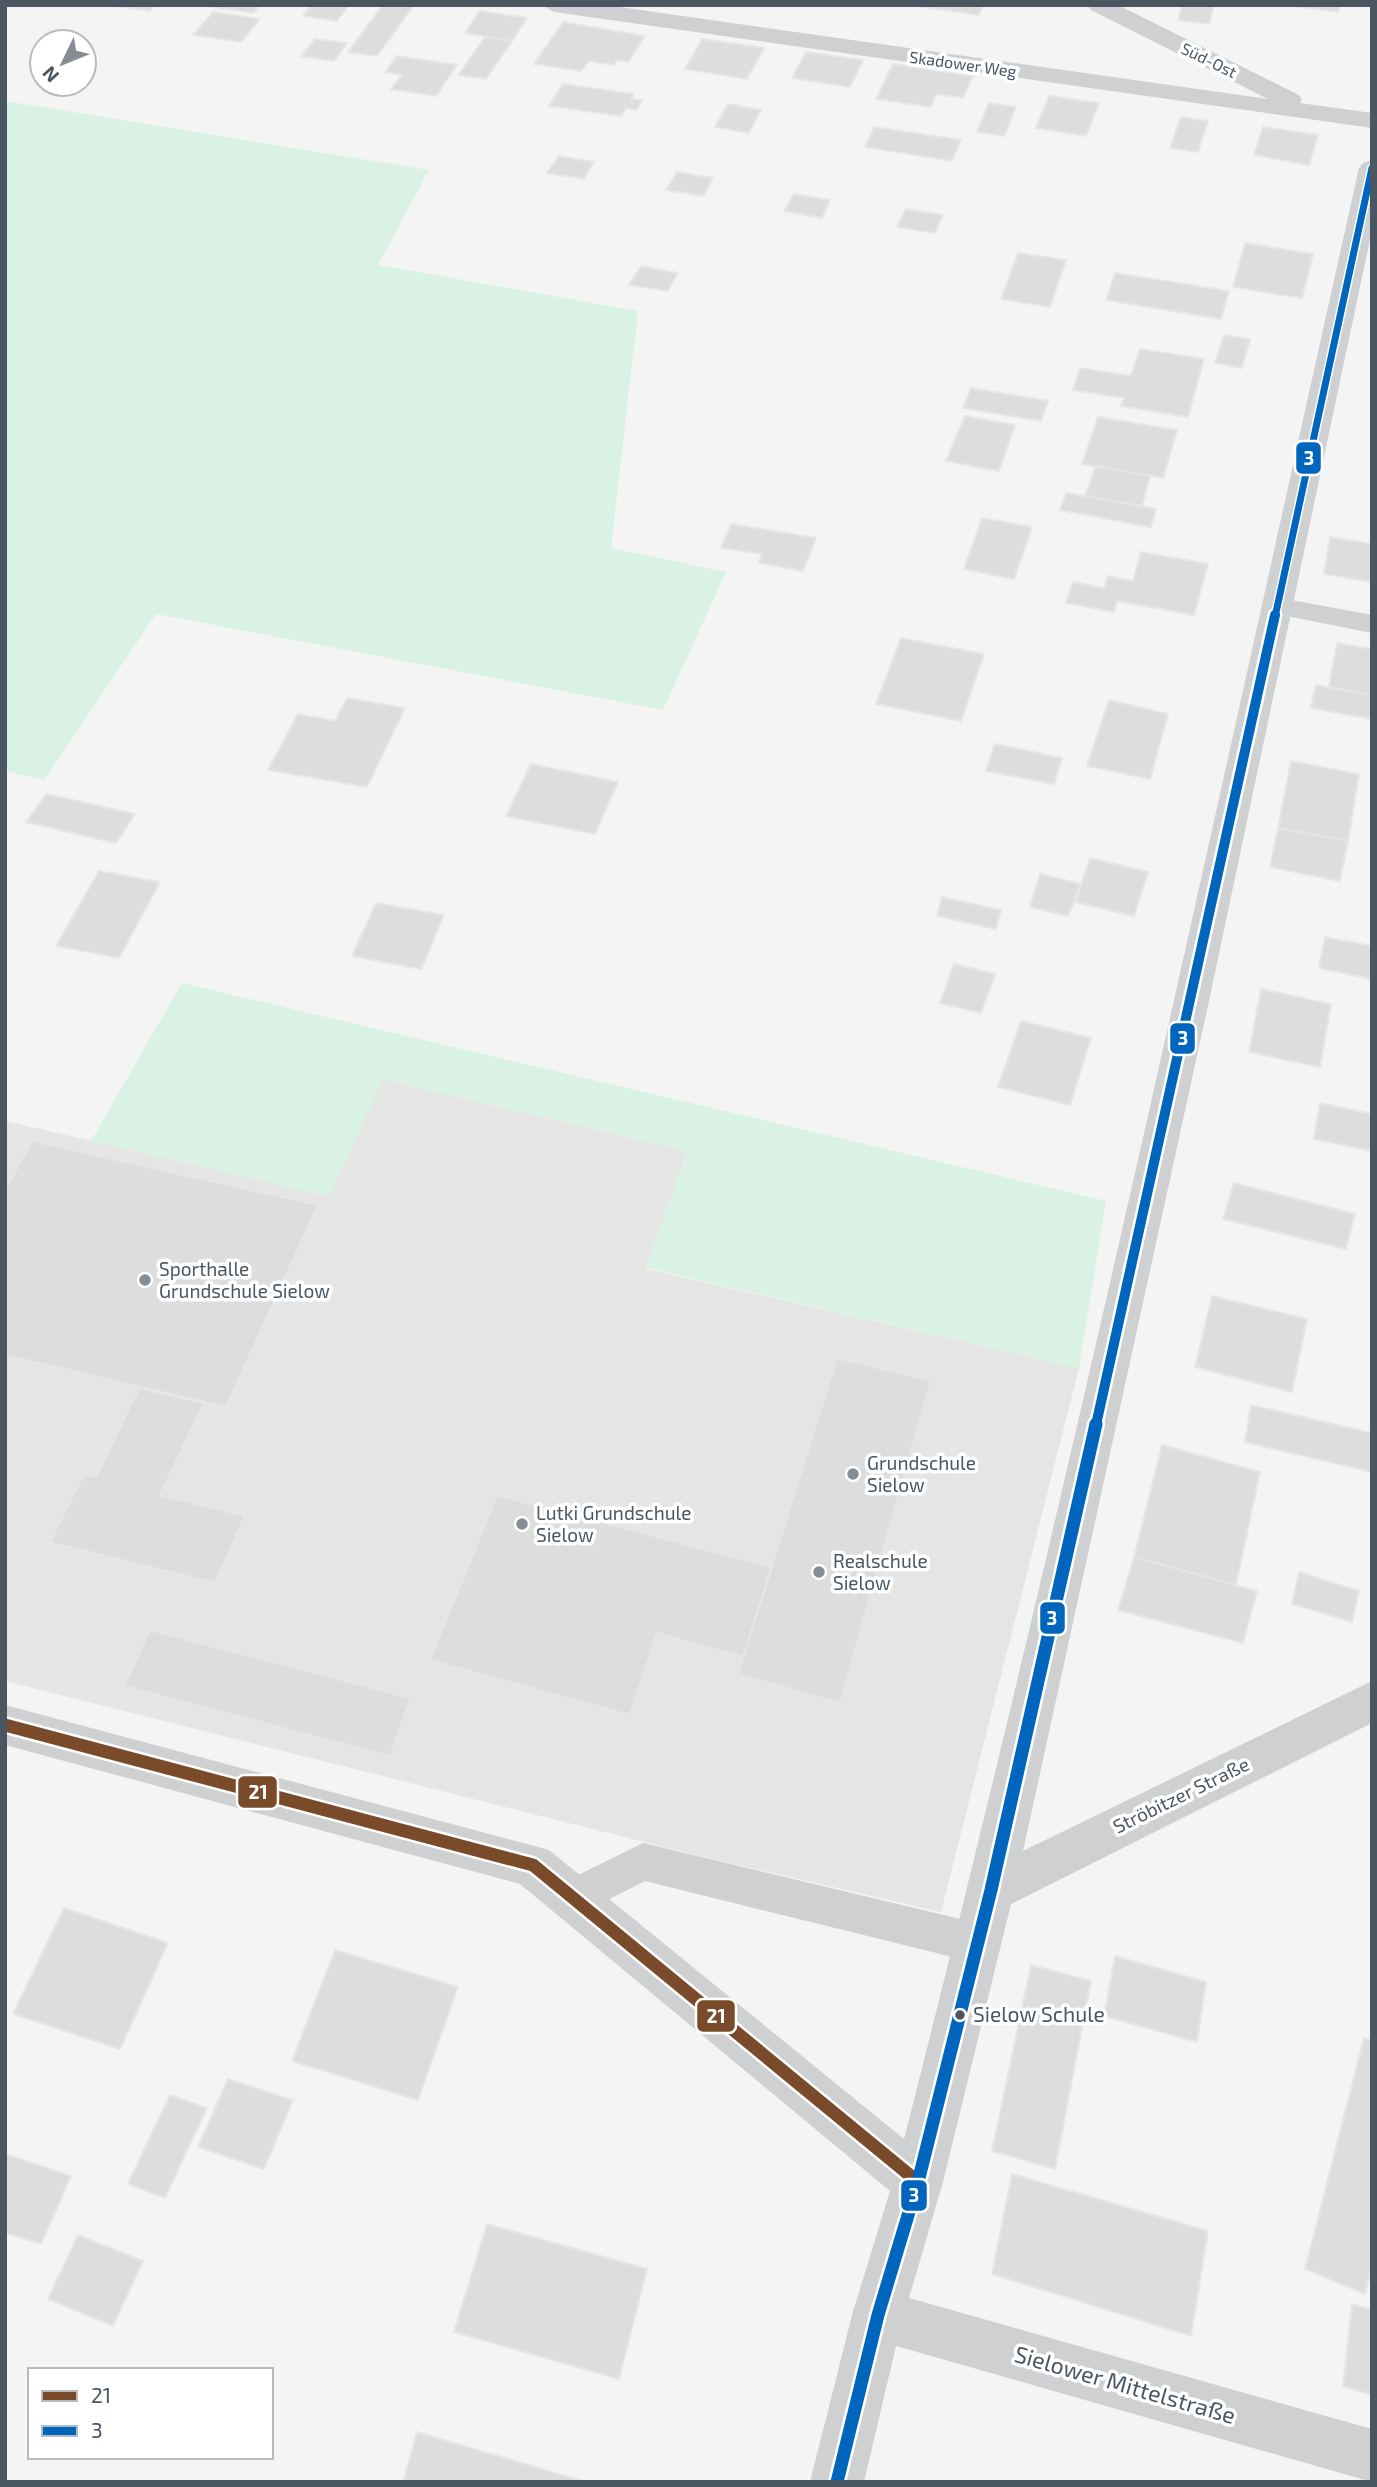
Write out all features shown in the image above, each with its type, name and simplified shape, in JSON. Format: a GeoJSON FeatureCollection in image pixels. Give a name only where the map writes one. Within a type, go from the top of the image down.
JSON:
{"type":"FeatureCollection","features":[{"type":"Feature","properties":{"kind":"street","name":"Skadower Weg"},"geometry":{"type":"LineString","coordinates":[[554,5],[1372,121]]}},
{"type":"Feature","properties":{"kind":"street","name":"Süd-Ost"},"geometry":{"type":"LineString","coordinates":[[1099,5],[1320,114]]}},
{"type":"Feature","properties":{"kind":"street"},"geometry":{"type":"LineString","coordinates":[[837,2482],[878,2315],[918,2182],[991,1890],[1188,1015],[1372,168]]}},
{"type":"Feature","properties":{"kind":"street","name":"Ströbitzer Straße"},"geometry":{"type":"LineString","coordinates":[[991,1890],[1372,1701]]}},
{"type":"Feature","properties":{"kind":"street"},"geometry":{"type":"LineString","coordinates":[[5,1725],[533,1865],[918,2182]]}},
{"type":"Feature","properties":{"kind":"street","name":"Sielower Mittelstraße"},"geometry":{"type":"LineString","coordinates":[[878,2315],[1372,2455]]}},
{"type":"Feature","properties":{"kind":"lane"},"geometry":{"type":"LineString","coordinates":[[1275,606],[1372,624]]}},
{"type":"Feature","properties":{"kind":"lane"},"geometry":{"type":"LineString","coordinates":[[574,1898],[643,1862],[977,1943]]}},
{"type":"Feature","properties":{"kind":"shaded area","name":"Lutki Grundschule Sielow"},"geometry":{"type":"Polygon","coordinates":[[[382,1079],[687,1151],[646,1269],[1079,1368],[941,1912],[704,1857],[5,1681],[5,1121],[329,1196],[382,1079]]]}},
{"type":"Feature","properties":{"kind":"green space"},"geometry":{"type":"Polygon","coordinates":[[[5,101],[429,170],[378,265],[638,311],[611,548],[726,572],[663,710],[156,614],[44,780],[5,771],[5,101]]]}},
{"type":"Feature","properties":{"kind":"green space"},"geometry":{"type":"Polygon","coordinates":[[[182,983],[1106,1201],[1079,1368],[646,1268],[687,1151],[383,1079],[329,1196],[91,1141],[182,983]]]}},
{"type":"Feature","properties":{"kind":"building"},"geometry":{"type":"Polygon","coordinates":[[[108,5],[155,5],[150,11],[108,5]]]}},
{"type":"Feature","properties":{"kind":"building"},"geometry":{"type":"Polygon","coordinates":[[[200,5],[260,5],[253,13],[200,5]]]}},
{"type":"Feature","properties":{"kind":"building"},"geometry":{"type":"Polygon","coordinates":[[[311,5],[349,5],[337,21],[303,16],[311,5]]]}},
{"type":"Feature","properties":{"kind":"building"},"geometry":{"type":"Polygon","coordinates":[[[383,5],[414,5],[377,56],[348,52],[383,5]]]}},
{"type":"Feature","properties":{"kind":"building"},"geometry":{"type":"Polygon","coordinates":[[[909,5],[983,5],[979,15],[909,5]]]}},
{"type":"Feature","properties":{"kind":"building"},"geometry":{"type":"Polygon","coordinates":[[[1182,5],[1214,5],[1209,24],[1178,20],[1182,5]]]}},
{"type":"Feature","properties":{"kind":"building"},"geometry":{"type":"Polygon","coordinates":[[[1286,5],[1340,5],[1338,12],[1286,5]]]}},
{"type":"Feature","properties":{"kind":"building"},"geometry":{"type":"Polygon","coordinates":[[[480,11],[527,18],[512,41],[465,33],[480,11]]]}},
{"type":"Feature","properties":{"kind":"building"},"geometry":{"type":"Polygon","coordinates":[[[213,12],[260,19],[241,42],[193,35],[213,12]]]}},
{"type":"Feature","properties":{"kind":"building"},"geometry":{"type":"Polygon","coordinates":[[[563,22],[645,36],[628,62],[617,60],[614,65],[589,61],[581,71],[534,64],[563,22]]]}},
{"type":"Feature","properties":{"kind":"building"},"geometry":{"type":"Polygon","coordinates":[[[485,37],[512,41],[486,79],[458,75],[485,37]]]}},
{"type":"Feature","properties":{"kind":"building"},"geometry":{"type":"Polygon","coordinates":[[[315,39],[347,43],[334,61],[301,56],[315,39]]]}},
{"type":"Feature","properties":{"kind":"building"},"geometry":{"type":"Polygon","coordinates":[[[702,39],[764,48],[747,79],[685,69],[702,39]]]}},
{"type":"Feature","properties":{"kind":"building"},"geometry":{"type":"Polygon","coordinates":[[[806,52],[863,60],[850,87],[792,78],[806,52]]]}},
{"type":"Feature","properties":{"kind":"building"},"geometry":{"type":"Polygon","coordinates":[[[397,56],[457,65],[436,96],[391,89],[402,75],[385,72],[397,56]]]}},
{"type":"Feature","properties":{"kind":"building"},"geometry":{"type":"Polygon","coordinates":[[[893,64],[973,76],[963,98],[936,94],[931,107],[876,99],[893,64]]]}},
{"type":"Feature","properties":{"kind":"building"},"geometry":{"type":"Polygon","coordinates":[[[563,84],[634,94],[631,99],[642,100],[637,110],[626,108],[621,116],[549,106],[563,84]]]}},
{"type":"Feature","properties":{"kind":"building"},"geometry":{"type":"Polygon","coordinates":[[[1049,96],[1099,103],[1086,136],[1036,128],[1049,96]]]}},
{"type":"Feature","properties":{"kind":"building"},"geometry":{"type":"Polygon","coordinates":[[[989,103],[1016,107],[1004,136],[977,132],[989,103]]]}},
{"type":"Feature","properties":{"kind":"building"},"geometry":{"type":"Polygon","coordinates":[[[728,104],[761,110],[749,133],[715,127],[728,104]]]}},
{"type":"Feature","properties":{"kind":"building"},"geometry":{"type":"Polygon","coordinates":[[[1181,117],[1208,121],[1198,152],[1170,148],[1181,117]]]}},
{"type":"Feature","properties":{"kind":"building"},"geometry":{"type":"Polygon","coordinates":[[[874,127],[961,140],[952,161],[865,147],[874,127]]]}},
{"type":"Feature","properties":{"kind":"building"},"geometry":{"type":"Polygon","coordinates":[[[1263,127],[1318,135],[1309,165],[1254,155],[1263,127]]]}},
{"type":"Feature","properties":{"kind":"building"},"geometry":{"type":"Polygon","coordinates":[[[559,156],[594,162],[584,179],[547,173],[559,156]]]}},
{"type":"Feature","properties":{"kind":"building"},"geometry":{"type":"Polygon","coordinates":[[[677,172],[713,178],[703,196],[666,190],[677,172]]]}},
{"type":"Feature","properties":{"kind":"building"},"geometry":{"type":"Polygon","coordinates":[[[794,194],[830,200],[822,218],[784,211],[794,194]]]}},
{"type":"Feature","properties":{"kind":"building"},"geometry":{"type":"Polygon","coordinates":[[[906,209],[943,215],[935,233],[897,227],[906,209]]]}},
{"type":"Feature","properties":{"kind":"building"},"geometry":{"type":"Polygon","coordinates":[[[1245,243],[1313,254],[1302,298],[1233,287],[1245,243]]]}},
{"type":"Feature","properties":{"kind":"building"},"geometry":{"type":"Polygon","coordinates":[[[1018,253],[1066,260],[1050,307],[1001,299],[1018,253]]]}},
{"type":"Feature","properties":{"kind":"building"},"geometry":{"type":"Polygon","coordinates":[[[641,266],[678,273],[668,291],[629,285],[641,266]]]}},
{"type":"Feature","properties":{"kind":"building"},"geometry":{"type":"Polygon","coordinates":[[[1115,273],[1229,291],[1221,319],[1106,300],[1115,273]]]}},
{"type":"Feature","properties":{"kind":"building"},"geometry":{"type":"Polygon","coordinates":[[[1224,335],[1250,339],[1242,368],[1215,363],[1224,335]]]}},
{"type":"Feature","properties":{"kind":"building"},"geometry":{"type":"Polygon","coordinates":[[[1140,349],[1204,359],[1188,417],[1121,406],[1124,398],[1073,390],[1080,368],[1131,376],[1140,349]]]}},
{"type":"Feature","properties":{"kind":"building"},"geometry":{"type":"Polygon","coordinates":[[[971,388],[1048,401],[1041,421],[963,408],[971,388]]]}},
{"type":"Feature","properties":{"kind":"building"},"geometry":{"type":"Polygon","coordinates":[[[965,416],[1015,425],[999,471],[946,461],[965,416]]]}},
{"type":"Feature","properties":{"kind":"building"},"geometry":{"type":"Polygon","coordinates":[[[1098,417],[1177,430],[1163,478],[1082,464],[1098,417]]]}},
{"type":"Feature","properties":{"kind":"building"},"geometry":{"type":"Polygon","coordinates":[[[1096,466],[1150,476],[1142,506],[1085,496],[1096,466]]]}},
{"type":"Feature","properties":{"kind":"building"},"geometry":{"type":"Polygon","coordinates":[[[1066,493],[1156,509],[1151,527],[1060,510],[1066,493]]]}},
{"type":"Feature","properties":{"kind":"building"},"geometry":{"type":"Polygon","coordinates":[[[982,518],[1032,527],[1014,579],[964,569],[982,518]]]}},
{"type":"Feature","properties":{"kind":"building"},"geometry":{"type":"Polygon","coordinates":[[[731,524],[816,538],[803,571],[759,563],[762,554],[721,548],[731,524]]]}},
{"type":"Feature","properties":{"kind":"building"},"geometry":{"type":"Polygon","coordinates":[[[1330,537],[1372,544],[1372,582],[1324,574],[1330,537]]]}},
{"type":"Feature","properties":{"kind":"building"},"geometry":{"type":"Polygon","coordinates":[[[1141,552],[1208,564],[1194,615],[1117,601],[1114,612],[1066,603],[1073,582],[1104,588],[1108,576],[1133,581],[1141,552]]]}},
{"type":"Feature","properties":{"kind":"building"},"geometry":{"type":"Polygon","coordinates":[[[901,638],[984,654],[961,721],[876,704],[901,638]]]}},
{"type":"Feature","properties":{"kind":"building"},"geometry":{"type":"Polygon","coordinates":[[[1337,643],[1372,649],[1372,695],[1329,687],[1337,643]]]}},
{"type":"Feature","properties":{"kind":"building"},"geometry":{"type":"Polygon","coordinates":[[[1316,685],[1372,695],[1371,719],[1311,708],[1316,685]]]}},
{"type":"Feature","properties":{"kind":"building"},"geometry":{"type":"Polygon","coordinates":[[[347,698],[405,708],[367,787],[268,770],[298,714],[335,721],[347,698]]]}},
{"type":"Feature","properties":{"kind":"building"},"geometry":{"type":"Polygon","coordinates":[[[1109,700],[1168,714],[1150,779],[1087,766],[1109,700]]]}},
{"type":"Feature","properties":{"kind":"building"},"geometry":{"type":"Polygon","coordinates":[[[995,744],[1062,758],[1054,784],[986,771],[995,744]]]}},
{"type":"Feature","properties":{"kind":"building"},"geometry":{"type":"Polygon","coordinates":[[[1291,761],[1359,774],[1348,841],[1278,828],[1291,761]]]}},
{"type":"Feature","properties":{"kind":"building"},"geometry":{"type":"Polygon","coordinates":[[[531,764],[618,782],[595,834],[506,816],[531,764]]]}},
{"type":"Feature","properties":{"kind":"building"},"geometry":{"type":"Polygon","coordinates":[[[46,794],[135,814],[116,843],[26,822],[46,794]]]}},
{"type":"Feature","properties":{"kind":"building"},"geometry":{"type":"Polygon","coordinates":[[[1278,828],[1348,841],[1340,881],[1270,867],[1278,828]]]}},
{"type":"Feature","properties":{"kind":"building"},"geometry":{"type":"Polygon","coordinates":[[[1090,858],[1148,872],[1134,916],[1075,902],[1090,858]]]}},
{"type":"Feature","properties":{"kind":"building"},"geometry":{"type":"Polygon","coordinates":[[[99,871],[160,882],[119,958],[56,946],[99,871]]]}},
{"type":"Feature","properties":{"kind":"building"},"geometry":{"type":"Polygon","coordinates":[[[1040,874],[1081,884],[1068,916],[1030,907],[1040,874]]]}},
{"type":"Feature","properties":{"kind":"building"},"geometry":{"type":"Polygon","coordinates":[[[942,897],[1001,910],[996,929],[937,916],[942,897]]]}},
{"type":"Feature","properties":{"kind":"building"},"geometry":{"type":"Polygon","coordinates":[[[376,903],[444,915],[421,969],[352,956],[376,903]]]}},
{"type":"Feature","properties":{"kind":"building"},"geometry":{"type":"Polygon","coordinates":[[[1325,937],[1372,946],[1372,979],[1319,968],[1325,937]]]}},
{"type":"Feature","properties":{"kind":"building"},"geometry":{"type":"Polygon","coordinates":[[[954,964],[995,974],[981,1013],[940,1003],[954,964]]]}},
{"type":"Feature","properties":{"kind":"building"},"geometry":{"type":"Polygon","coordinates":[[[1261,989],[1331,1004],[1320,1067],[1249,1052],[1261,989]]]}},
{"type":"Feature","properties":{"kind":"building"},"geometry":{"type":"Polygon","coordinates":[[[1021,1021],[1091,1038],[1070,1105],[998,1087],[1021,1021]]]}},
{"type":"Feature","properties":{"kind":"building"},"geometry":{"type":"Polygon","coordinates":[[[1320,1103],[1372,1114],[1372,1151],[1314,1139],[1320,1103]]]}},
{"type":"Feature","properties":{"kind":"building","name":"Sporthalle Grundschule Sielow"},"geometry":{"type":"Polygon","coordinates":[[[32,1141],[318,1205],[226,1407],[5,1355],[5,1190],[32,1141]]]}},
{"type":"Feature","properties":{"kind":"building"},"geometry":{"type":"Polygon","coordinates":[[[1234,1183],[1355,1214],[1346,1249],[1223,1219],[1234,1183]]]}},
{"type":"Feature","properties":{"kind":"building"},"geometry":{"type":"Polygon","coordinates":[[[1212,1296],[1307,1319],[1292,1392],[1195,1367],[1212,1296]]]}},
{"type":"Feature","properties":{"kind":"building","name":"Grundschule Sielow"},"geometry":{"type":"Polygon","coordinates":[[[837,1358],[931,1381],[840,1703],[738,1674],[837,1358]]]}},
{"type":"Feature","properties":{"kind":"building"},"geometry":{"type":"Polygon","coordinates":[[[139,1388],[204,1403],[160,1495],[245,1516],[215,1583],[50,1542],[84,1474],[96,1477],[139,1388]]]}},
{"type":"Feature","properties":{"kind":"building"},"geometry":{"type":"Polygon","coordinates":[[[1251,1405],[1372,1433],[1372,1472],[1245,1442],[1251,1405]]]}},
{"type":"Feature","properties":{"kind":"building"},"geometry":{"type":"Polygon","coordinates":[[[1162,1445],[1260,1472],[1236,1585],[1134,1557],[1162,1445]]]}},
{"type":"Feature","properties":{"kind":"building"},"geometry":{"type":"Polygon","coordinates":[[[497,1495],[772,1567],[743,1657],[657,1633],[630,1715],[430,1660],[497,1495]]]}},
{"type":"Feature","properties":{"kind":"building"},"geometry":{"type":"Polygon","coordinates":[[[1134,1557],[1257,1591],[1243,1643],[1118,1610],[1134,1557]]]}},
{"type":"Feature","properties":{"kind":"building"},"geometry":{"type":"Polygon","coordinates":[[[1299,1572],[1359,1591],[1352,1622],[1292,1604],[1299,1572]]]}},
{"type":"Feature","properties":{"kind":"building"},"geometry":{"type":"Polygon","coordinates":[[[150,1630],[411,1698],[390,1756],[124,1686],[150,1630]]]}},
{"type":"Feature","properties":{"kind":"building"},"geometry":{"type":"Polygon","coordinates":[[[64,1908],[168,1943],[120,2049],[13,2014],[64,1908]]]}},
{"type":"Feature","properties":{"kind":"building"},"geometry":{"type":"Polygon","coordinates":[[[335,1950],[458,1987],[418,2100],[292,2061],[335,1950]]]}},
{"type":"Feature","properties":{"kind":"building"},"geometry":{"type":"Polygon","coordinates":[[[1115,1956],[1206,1982],[1197,2042],[1104,2016],[1115,1956]]]}},
{"type":"Feature","properties":{"kind":"building"},"geometry":{"type":"Polygon","coordinates":[[[1031,1965],[1091,1981],[1055,2169],[992,2151],[1031,1965]]]}},
{"type":"Feature","properties":{"kind":"building"},"geometry":{"type":"Polygon","coordinates":[[[1364,2038],[1372,2041],[1372,2266],[1365,2294],[1305,2269],[1364,2038]]]}},
{"type":"Feature","properties":{"kind":"building"},"geometry":{"type":"Polygon","coordinates":[[[228,2079],[293,2100],[264,2169],[198,2147],[228,2079]]]}},
{"type":"Feature","properties":{"kind":"building"},"geometry":{"type":"Polygon","coordinates":[[[170,2095],[207,2108],[165,2198],[128,2184],[170,2095]]]}},
{"type":"Feature","properties":{"kind":"building"},"geometry":{"type":"Polygon","coordinates":[[[5,2154],[71,2176],[41,2244],[5,2233],[5,2154]]]}},
{"type":"Feature","properties":{"kind":"building"},"geometry":{"type":"Polygon","coordinates":[[[1012,2174],[1208,2231],[1191,2336],[992,2274],[1012,2174]]]}},
{"type":"Feature","properties":{"kind":"building"},"geometry":{"type":"Polygon","coordinates":[[[487,2224],[647,2269],[619,2379],[454,2332],[487,2224]]]}},
{"type":"Feature","properties":{"kind":"building"},"geometry":{"type":"Polygon","coordinates":[[[78,2235],[143,2261],[113,2326],[48,2299],[78,2235]]]}},
{"type":"Feature","properties":{"kind":"building"},"geometry":{"type":"Polygon","coordinates":[[[1352,2304],[1372,2310],[1372,2395],[1343,2386],[1352,2304]]]}},
{"type":"Feature","properties":{"kind":"building"},"geometry":{"type":"Polygon","coordinates":[[[417,2432],[586,2482],[403,2482],[417,2432]]]}},
{"type":"Feature","properties":{"kind":"transit line","name":"3"},"geometry":{"type":"LineString","coordinates":[[837,2482],[878,2315],[918,2182],[991,1890],[1191,1001],[1372,168]]}},
{"type":"Feature","properties":{"kind":"transit line","name":"21"},"geometry":{"type":"LineString","coordinates":[[5,1725],[533,1865],[918,2182]]}},
{"type":"Feature","properties":{"kind":"place","name":"Sporthalle Grundschule Sielow"},"geometry":{"type":"Point","coordinates":[145,1280]}},
{"type":"Feature","properties":{"kind":"place","name":"Grundschule Sielow"},"geometry":{"type":"Point","coordinates":[853,1474]}},
{"type":"Feature","properties":{"kind":"place","name":"Lutki Grundschule Sielow"},"geometry":{"type":"Point","coordinates":[522,1524]}},
{"type":"Feature","properties":{"kind":"place","name":"Realschule Sielow"},"geometry":{"type":"Point","coordinates":[819,1572]}},
{"type":"Feature","properties":{"kind":"place","name":"Sielow Schule"},"geometry":{"type":"Point","coordinates":[960,2015]}}]}
